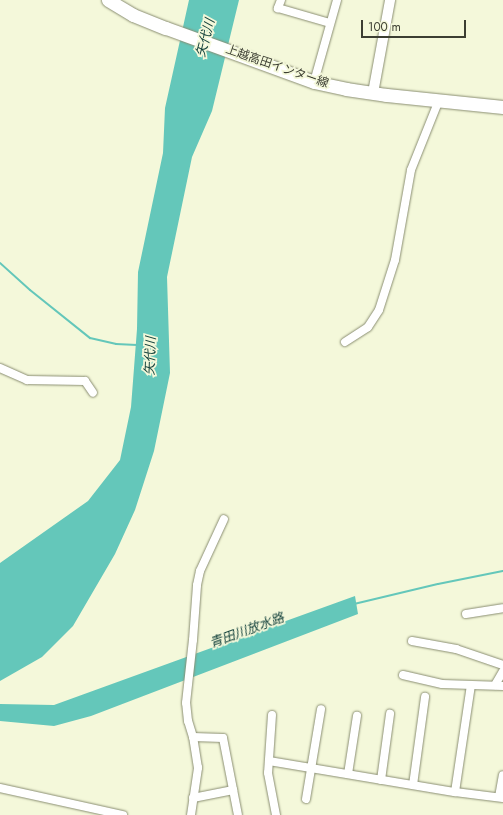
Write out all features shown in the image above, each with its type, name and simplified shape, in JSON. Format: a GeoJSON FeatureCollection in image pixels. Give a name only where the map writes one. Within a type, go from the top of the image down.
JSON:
{"type":"FeatureCollection","features":[{"type":"Feature","properties":{"kind":"main road","name":"上越高田インター線"},"geometry":{"type":"LineString","coordinates":[[108,0],[133,15],[314,82],[373,93],[503,107]]}},
{"type":"Feature","properties":{"kind":"street"},"geometry":{"type":"LineString","coordinates":[[281,0],[278,8],[330,23]]}},
{"type":"Feature","properties":{"kind":"street"},"geometry":{"type":"LineString","coordinates":[[314,82],[330,23],[338,0]]}},
{"type":"Feature","properties":{"kind":"street"},"geometry":{"type":"LineString","coordinates":[[373,93],[390,0]]}},
{"type":"Feature","properties":{"kind":"street"},"geometry":{"type":"LineString","coordinates":[[345,342],[368,327],[379,310],[395,260],[411,170],[439,100]]}},
{"type":"Feature","properties":{"kind":"street"},"geometry":{"type":"LineString","coordinates":[[0,368],[27,380],[85,381],[93,393]]}},
{"type":"Feature","properties":{"kind":"street"},"geometry":{"type":"LineString","coordinates":[[192,815],[198,768],[194,738],[188,721],[186,703],[194,640],[197,585],[200,571],[224,519]]}},
{"type":"Feature","properties":{"kind":"street"},"geometry":{"type":"LineString","coordinates":[[466,614],[503,608]]}},
{"type":"Feature","properties":{"kind":"street"},"geometry":{"type":"LineString","coordinates":[[412,640],[456,650],[503,665]]}},
{"type":"Feature","properties":{"kind":"street"},"geometry":{"type":"LineString","coordinates":[[403,675],[442,684],[499,686],[503,671]]}},
{"type":"Feature","properties":{"kind":"street"},"geometry":{"type":"LineString","coordinates":[[455,792],[471,685]]}},
{"type":"Feature","properties":{"kind":"street"},"geometry":{"type":"LineString","coordinates":[[412,785],[425,697]]}},
{"type":"Feature","properties":{"kind":"street"},"geometry":{"type":"LineString","coordinates":[[306,799],[321,709]]}},
{"type":"Feature","properties":{"kind":"street"},"geometry":{"type":"LineString","coordinates":[[381,780],[390,714]]}},
{"type":"Feature","properties":{"kind":"street"},"geometry":{"type":"LineString","coordinates":[[272,715],[268,773],[276,815]]}},
{"type":"Feature","properties":{"kind":"street"},"geometry":{"type":"LineString","coordinates":[[348,774],[357,716]]}},
{"type":"Feature","properties":{"kind":"street"},"geometry":{"type":"LineString","coordinates":[[194,738],[223,738],[238,815]]}},
{"type":"Feature","properties":{"kind":"street"},"geometry":{"type":"LineString","coordinates":[[269,761],[455,792],[501,797],[503,775]]}},
{"type":"Feature","properties":{"kind":"street"},"geometry":{"type":"LineString","coordinates":[[0,788],[104,813],[123,815]]}},
{"type":"Feature","properties":{"kind":"street"},"geometry":{"type":"LineString","coordinates":[[193,798],[233,790]]}},
{"type":"Feature","properties":{"kind":"water","name":"矢代川"},"geometry":{"type":"Polygon","coordinates":[[[189,0],[239,0],[212,111],[192,157],[167,277],[170,373],[154,451],[135,510],[115,554],[73,626],[42,657],[0,681],[0,563],[88,501],[120,460],[131,407],[137,329],[138,272],[163,153],[165,108],[189,0]]]}},
{"type":"Feature","properties":{"kind":"water"},"geometry":{"type":"Polygon","coordinates":[[[355,596],[358,614],[91,716],[54,726],[0,721],[0,704],[54,705],[355,596]]]}},
{"type":"Feature","properties":{"kind":"waterway"},"geometry":{"type":"LineString","coordinates":[[0,263],[30,290],[90,338],[116,344],[137,345]]}},
{"type":"Feature","properties":{"kind":"waterway","name":"青田川放水路"},"geometry":{"type":"LineString","coordinates":[[354,604],[438,584],[503,571]]}}]}
